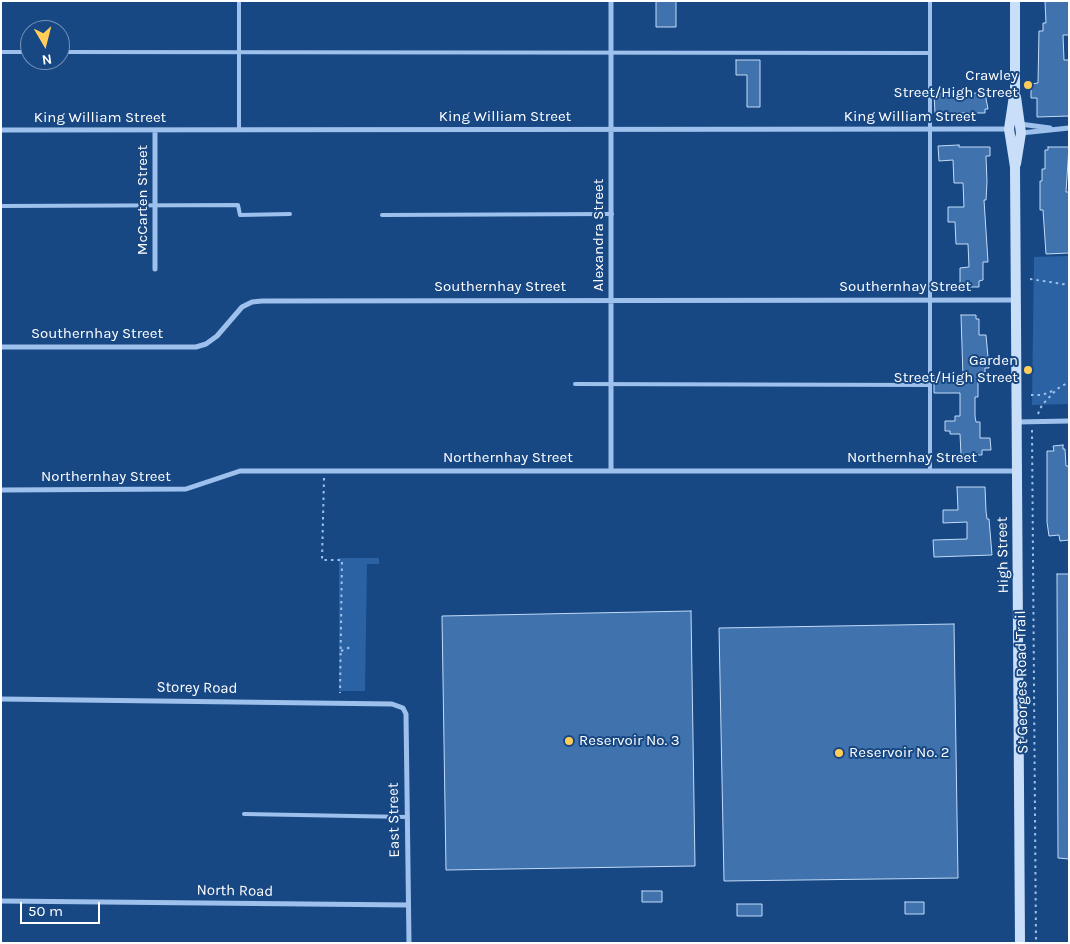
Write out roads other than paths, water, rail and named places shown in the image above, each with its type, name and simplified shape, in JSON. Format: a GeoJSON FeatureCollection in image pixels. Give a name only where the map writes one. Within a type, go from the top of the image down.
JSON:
{"type":"FeatureCollection","features":[{"type":"Feature","properties":{"kind":"main road","name":"High Street"},"geometry":{"type":"LineString","coordinates":[[1015,1],[1015,90],[1020,128],[1015,167],[1020,943]]}},
{"type":"Feature","properties":{"kind":"main road","name":"High Street"},"geometry":{"type":"LineString","coordinates":[[1015,90],[1009,129],[1015,167]]}},
{"type":"Feature","properties":{"kind":"street","name":"Alexandra Street"},"geometry":{"type":"LineString","coordinates":[[611,469],[612,1]]}},
{"type":"Feature","properties":{"kind":"street"},"geometry":{"type":"LineString","coordinates":[[1020,128],[1069,128]]}},
{"type":"Feature","properties":{"kind":"street"},"geometry":{"type":"LineString","coordinates":[[1020,128],[1058,128]]}},
{"type":"Feature","properties":{"kind":"street","name":"King William Street"},"geometry":{"type":"LineString","coordinates":[[1,130],[1009,129]]}},
{"type":"Feature","properties":{"kind":"street","name":"McCarten Street"},"geometry":{"type":"LineString","coordinates":[[155,130],[155,269]]}},
{"type":"Feature","properties":{"kind":"street","name":"Southernhay Street"},"geometry":{"type":"LineString","coordinates":[[1,347],[196,346],[206,344],[217,336],[242,307],[257,301],[1016,300]]}},
{"type":"Feature","properties":{"kind":"street"},"geometry":{"type":"LineString","coordinates":[[1017,422],[1069,421]]}},
{"type":"Feature","properties":{"kind":"street","name":"Northernhay Street"},"geometry":{"type":"LineString","coordinates":[[1,490],[186,489],[240,471],[611,469],[633,471],[1017,471]]}},
{"type":"Feature","properties":{"kind":"street","name":"Storey Road"},"geometry":{"type":"LineString","coordinates":[[1,699],[392,704]]}},
{"type":"Feature","properties":{"kind":"street","name":"East Street"},"geometry":{"type":"LineString","coordinates":[[392,704],[403,708],[406,714],[409,943]]}},
{"type":"Feature","properties":{"kind":"street","name":"North Road"},"geometry":{"type":"LineString","coordinates":[[1,901],[408,905]]}},
{"type":"Feature","properties":{"kind":"lane"},"geometry":{"type":"LineString","coordinates":[[239,1],[239,130]]}},
{"type":"Feature","properties":{"kind":"lane"},"geometry":{"type":"LineString","coordinates":[[930,1],[930,471]]}},
{"type":"Feature","properties":{"kind":"lane"},"geometry":{"type":"LineString","coordinates":[[1,52],[20,52]]}},
{"type":"Feature","properties":{"kind":"lane"},"geometry":{"type":"LineString","coordinates":[[70,52],[929,53]]}},
{"type":"Feature","properties":{"kind":"lane"},"geometry":{"type":"LineString","coordinates":[[1,206],[238,206],[240,215],[290,214]]}},
{"type":"Feature","properties":{"kind":"lane"},"geometry":{"type":"LineString","coordinates":[[382,215],[612,214]]}},
{"type":"Feature","properties":{"kind":"lane"},"geometry":{"type":"LineString","coordinates":[[575,384],[930,384]]}},
{"type":"Feature","properties":{"kind":"lane"},"geometry":{"type":"LineString","coordinates":[[244,814],[407,817]]}},
{"type":"Feature","properties":{"kind":"place","name":"Crawley Street/High Street"},"geometry":{"type":"Point","coordinates":[1028,85]}},
{"type":"Feature","properties":{"kind":"place","name":"Garden Street/High Street"},"geometry":{"type":"Point","coordinates":[1028,370]}},
{"type":"Feature","properties":{"kind":"place","name":"Reservoir No. 3"},"geometry":{"type":"Point","coordinates":[569,741]}},
{"type":"Feature","properties":{"kind":"place","name":"Reservoir No. 2"},"geometry":{"type":"Point","coordinates":[839,753]}}]}
